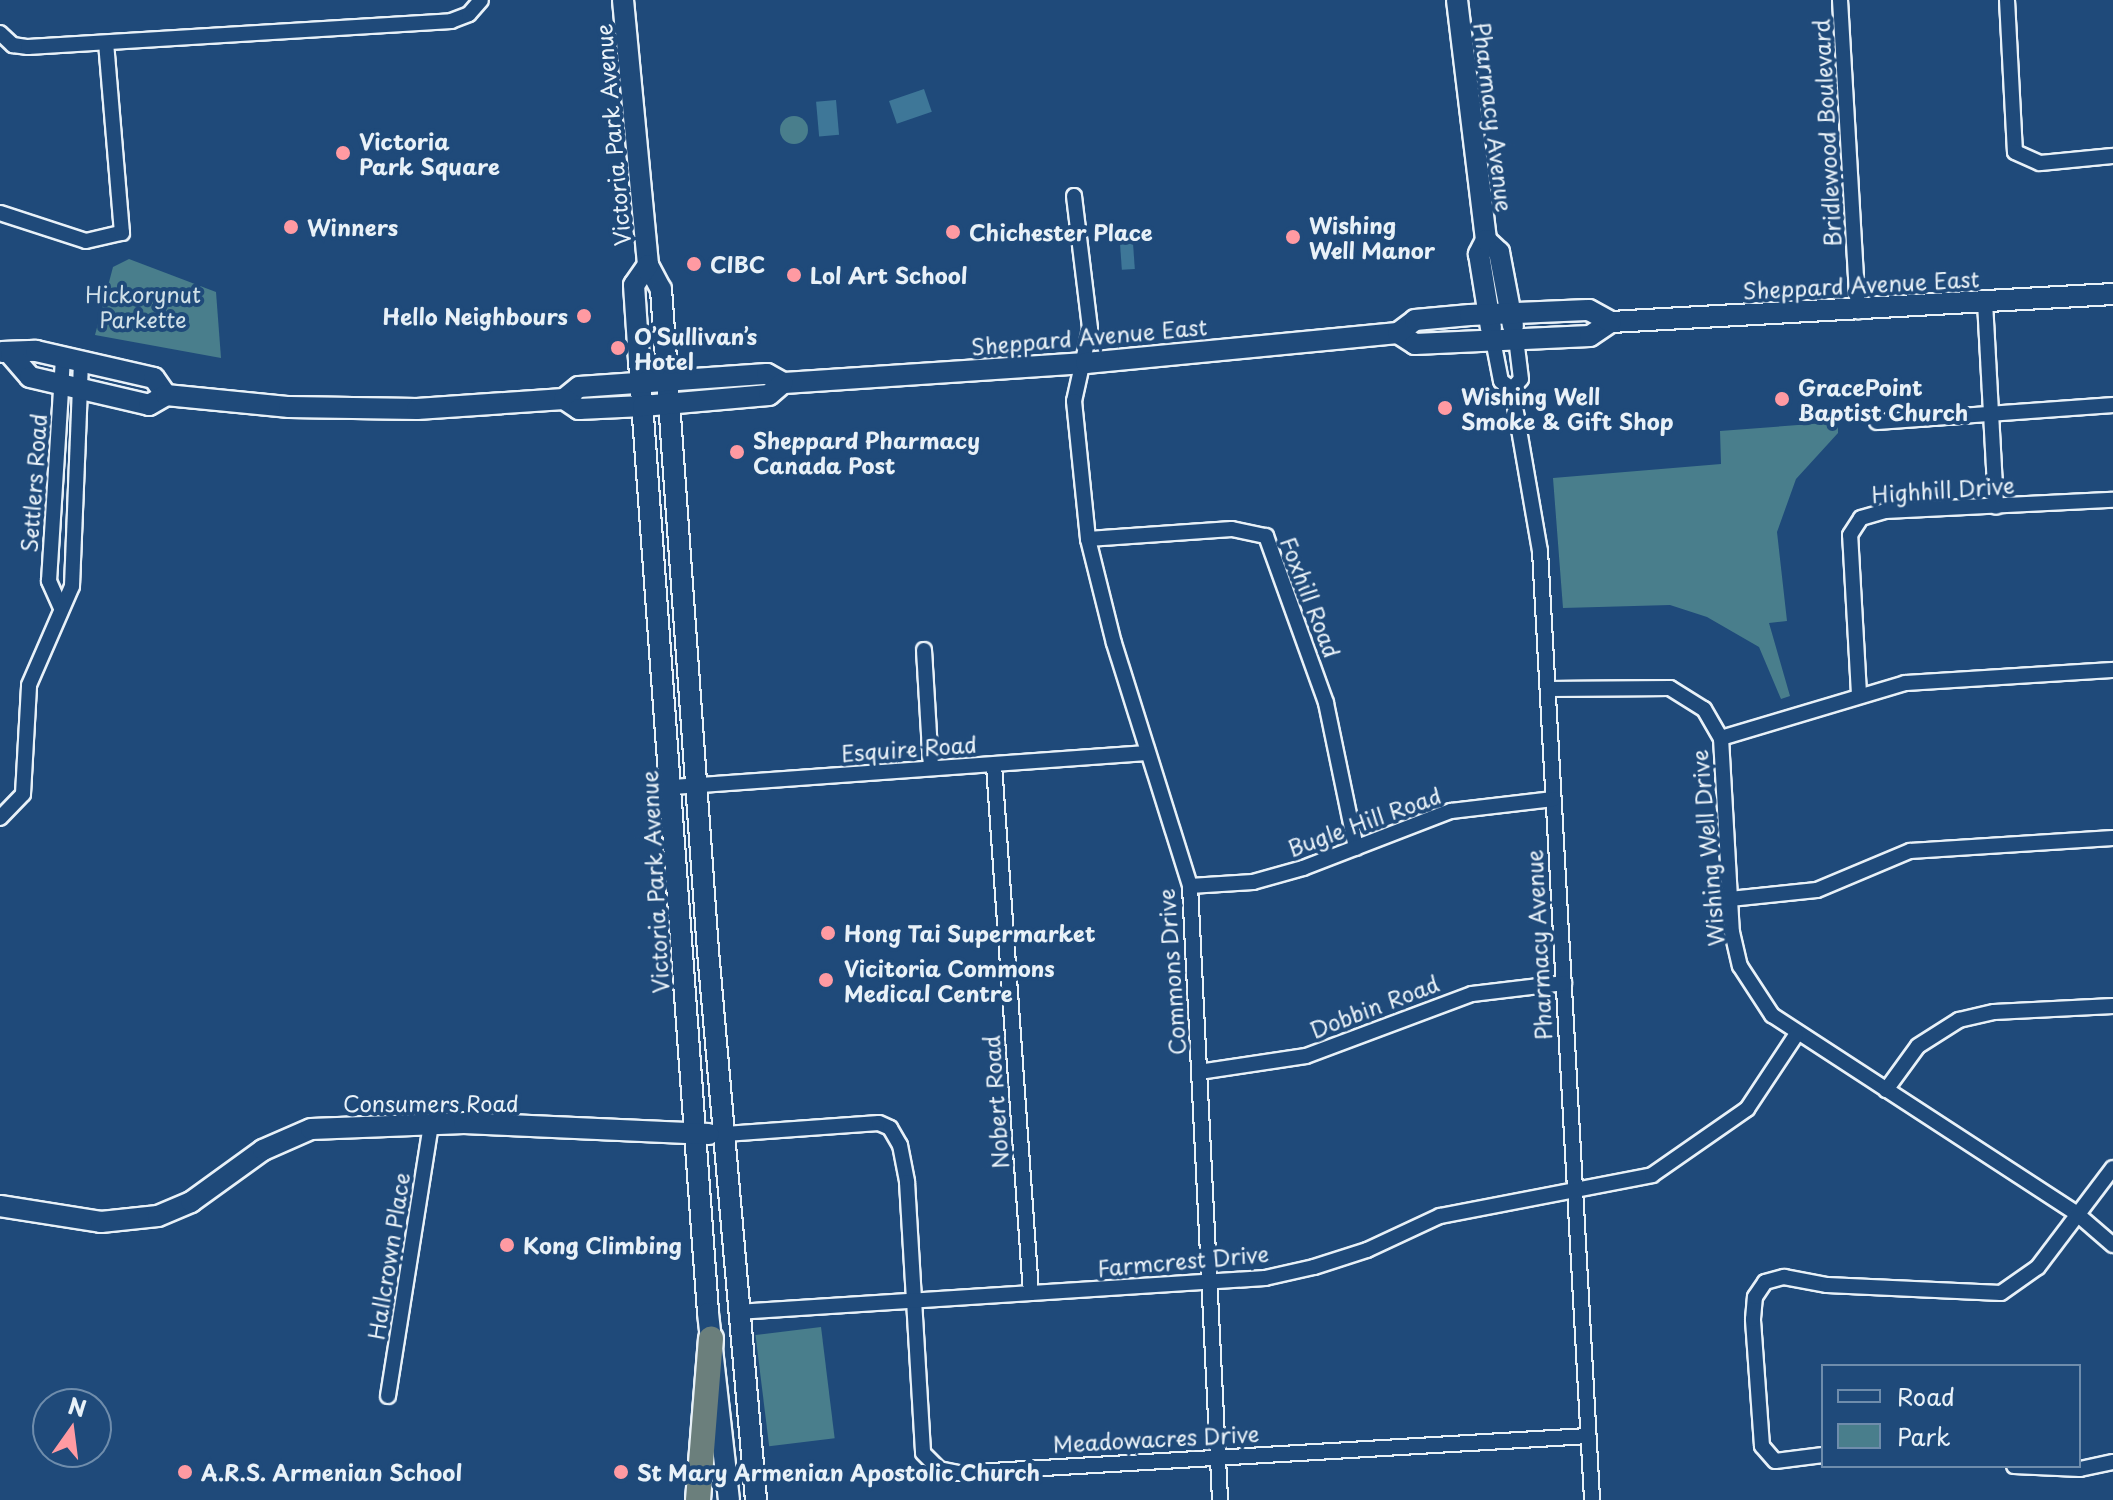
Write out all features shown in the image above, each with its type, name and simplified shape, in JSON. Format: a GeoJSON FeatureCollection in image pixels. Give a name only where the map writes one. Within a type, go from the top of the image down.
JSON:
{"type":"FeatureCollection","features":[{"type":"Feature","properties":{"kind":"highway"},"geometry":{"type":"LineString","coordinates":[[698,1500],[711,1339]]}},
{"type":"Feature","properties":{"kind":"main road","name":"Victoria Park Avenue"},"geometry":{"type":"LineString","coordinates":[[623,0],[648,265],[661,289],[737,1312],[756,1500]]}},
{"type":"Feature","properties":{"kind":"main road","name":"Pharmacy Avenue"},"geometry":{"type":"LineString","coordinates":[[1457,0],[1486,240],[1479,254],[1493,340]]}},
{"type":"Feature","properties":{"kind":"main road","name":"Pharmacy Avenue"},"geometry":{"type":"LineString","coordinates":[[1486,240],[1499,252],[1516,338]]}},
{"type":"Feature","properties":{"kind":"main road","name":"Victoria Park Avenue"},"geometry":{"type":"LineString","coordinates":[[648,265],[634,285],[711,1339],[729,1500]]}},
{"type":"Feature","properties":{"kind":"main road","name":"Sheppard Avenue East"},"geometry":{"type":"LineString","coordinates":[[1398,333],[1415,344],[1590,336],[1611,322],[1858,311],[2113,294]]}},
{"type":"Feature","properties":{"kind":"main road","name":"Sheppard Avenue East"},"geometry":{"type":"LineString","coordinates":[[5,353],[30,377],[149,405],[166,395],[289,407],[376,408],[564,399],[579,387],[641,384],[669,393],[769,395],[783,383],[1086,363],[1398,333],[1415,320],[1589,310],[1611,322]]}},
{"type":"Feature","properties":{"kind":"main road","name":"Sheppard Avenue East"},"geometry":{"type":"LineString","coordinates":[[5,353],[36,351],[154,378],[166,395]]}},
{"type":"Feature","properties":{"kind":"main road","name":"Sheppard Avenue East"},"geometry":{"type":"LineString","coordinates":[[564,399],[579,409],[643,406],[669,393]]}},
{"type":"Feature","properties":{"kind":"main road","name":"Consumers Road"},"geometry":{"type":"LineString","coordinates":[[0,1206],[101,1222],[158,1216],[191,1202],[263,1150],[311,1129],[431,1123],[695,1134]]}},
{"type":"Feature","properties":{"kind":"main road","name":"Meadowacres Drive"},"geometry":{"type":"LineString","coordinates":[[695,1134],[725,1134]]}},
{"type":"Feature","properties":{"kind":"street"},"geometry":{"type":"LineString","coordinates":[[0,33],[13,45],[28,47],[451,21],[469,14],[481,0]]}},
{"type":"Feature","properties":{"kind":"street","name":"Bridlewood Boulevard"},"geometry":{"type":"LineString","coordinates":[[1840,0],[1858,311]]}},
{"type":"Feature","properties":{"kind":"street"},"geometry":{"type":"LineString","coordinates":[[2007,0],[2015,152],[2040,163],[2113,156]]}},
{"type":"Feature","properties":{"kind":"street"},"geometry":{"type":"LineString","coordinates":[[0,213],[86,241],[122,233],[106,44]]}},
{"type":"Feature","properties":{"kind":"street"},"geometry":{"type":"LineString","coordinates":[[1074,196],[1090,329],[1086,363]]}},
{"type":"Feature","properties":{"kind":"street"},"geometry":{"type":"LineString","coordinates":[[1985,302],[1996,507]]}},
{"type":"Feature","properties":{"kind":"street","name":"Pharmacy Avenue"},"geometry":{"type":"LineString","coordinates":[[1512,389],[1521,379],[1516,338]]}},
{"type":"Feature","properties":{"kind":"street","name":"Pharmacy Avenue"},"geometry":{"type":"LineString","coordinates":[[1493,340],[1501,381],[1512,389],[1540,551],[1592,1500]]}},
{"type":"Feature","properties":{"kind":"street","name":"Settlers Road"},"geometry":{"type":"LineString","coordinates":[[0,818],[23,794],[29,685],[72,586],[72,360]]}},
{"type":"Feature","properties":{"kind":"street","name":"Commons Drive"},"geometry":{"type":"LineString","coordinates":[[1086,363],[1074,401],[1088,539],[1147,753],[1190,886],[1220,1500]]}},
{"type":"Feature","properties":{"kind":"street","name":"Settlers Road"},"geometry":{"type":"LineString","coordinates":[[61,608],[49,581],[72,389]]}},
{"type":"Feature","properties":{"kind":"street"},"geometry":{"type":"LineString","coordinates":[[1877,422],[2113,405]]}},
{"type":"Feature","properties":{"kind":"street","name":"Highhill Drive"},"geometry":{"type":"LineString","coordinates":[[1859,694],[1853,524],[1885,511],[2113,500]]}},
{"type":"Feature","properties":{"kind":"street","name":"Foxhill Road"},"geometry":{"type":"LineString","coordinates":[[1088,539],[1232,529],[1266,536],[1326,703],[1356,848]]}},
{"type":"Feature","properties":{"kind":"street"},"geometry":{"type":"LineString","coordinates":[[924,650],[931,767]]}},
{"type":"Feature","properties":{"kind":"street"},"geometry":{"type":"LineString","coordinates":[[1721,738],[1859,694],[1924,680],[2113,670]]}},
{"type":"Feature","properties":{"kind":"street","name":"Wishing Well Drive"},"geometry":{"type":"LineString","coordinates":[[1549,689],[1670,688],[1704,709],[1721,738],[1730,899],[1740,966],[1772,1015],[1796,1035],[2076,1213],[2113,1245]]}},
{"type":"Feature","properties":{"kind":"street","name":"Esquire Road"},"geometry":{"type":"LineString","coordinates":[[673,787],[1147,753]]}},
{"type":"Feature","properties":{"kind":"street","name":"Nobert Road"},"geometry":{"type":"LineString","coordinates":[[994,765],[1031,1293]]}},
{"type":"Feature","properties":{"kind":"street","name":"Bugle Hill Road"},"geometry":{"type":"LineString","coordinates":[[1190,886],[1253,882],[1356,848],[1451,811],[1553,799]]}},
{"type":"Feature","properties":{"kind":"street"},"geometry":{"type":"LineString","coordinates":[[1730,899],[1817,890],[1910,851],[2113,838]]}},
{"type":"Feature","properties":{"kind":"street","name":"Dobbin Road"},"geometry":{"type":"LineString","coordinates":[[1199,1072],[1306,1056],[1422,1008],[1472,994],[1564,983]]}},
{"type":"Feature","properties":{"kind":"street"},"geometry":{"type":"LineString","coordinates":[[1886,1090],[1918,1046],[1959,1020],[1994,1012],[2113,1006]]}},
{"type":"Feature","properties":{"kind":"street","name":"Farmcrest Drive"},"geometry":{"type":"LineString","coordinates":[[737,1312],[1208,1283],[1265,1278],[1314,1267],[1367,1250],[1440,1216],[1652,1175],[1726,1127],[1755,1099],[1796,1035]]}},
{"type":"Feature","properties":{"kind":"street","name":"Hallcrown Place"},"geometry":{"type":"LineString","coordinates":[[388,1396],[431,1123]]}},
{"type":"Feature","properties":{"kind":"street","name":"Meadowacres Drive"},"geometry":{"type":"LineString","coordinates":[[725,1134],[879,1123],[890,1128],[900,1145],[907,1182],[923,1453],[939,1469],[958,1473],[1588,1436]]}},
{"type":"Feature","properties":{"kind":"street"},"geometry":{"type":"LineString","coordinates":[[1821,1455],[1775,1461],[1762,1446],[1753,1319],[1755,1297],[1765,1282],[1784,1277],[1827,1285],[2001,1293],[2027,1280],[2113,1168]]}},
{"type":"Feature","properties":{"kind":"street"},"geometry":{"type":"LineString","coordinates":[[2058,1468],[2080,1469],[2113,1462]]}},
{"type":"Feature","properties":{"kind":"green space"},"geometry":{"type":"Polygon","coordinates":[[[794,116],[804,120],[808,130],[804,140],[794,144],[784,140],[780,130],[784,120],[794,116]]]}},
{"type":"Feature","properties":{"kind":"green space","name":"Hickorynut Parkette"},"geometry":{"type":"Polygon","coordinates":[[[129,259],[216,292],[221,358],[95,335],[113,267],[129,259]]]}},
{"type":"Feature","properties":{"kind":"green space"},"geometry":{"type":"Polygon","coordinates":[[[1838,422],[1838,433],[1796,479],[1777,532],[1787,621],[1769,623],[1790,696],[1781,699],[1759,647],[1707,617],[1670,605],[1563,608],[1553,478],[1721,464],[1720,431],[1838,422]]]}},
{"type":"Feature","properties":{"kind":"green space"},"geometry":{"type":"Polygon","coordinates":[[[821,1327],[835,1438],[769,1446],[755,1335],[821,1327]]]}},
{"type":"Feature","properties":{"kind":"water"},"geometry":{"type":"Polygon","coordinates":[[[924,89],[932,112],[897,124],[889,101],[924,89]]]}},
{"type":"Feature","properties":{"kind":"water"},"geometry":{"type":"Polygon","coordinates":[[[836,100],[839,135],[819,137],[816,102],[836,100]]]}},
{"type":"Feature","properties":{"kind":"water"},"geometry":{"type":"Polygon","coordinates":[[[1133,243],[1135,269],[1122,270],[1120,244],[1133,243]]]}},
{"type":"Feature","properties":{"kind":"place","name":"Victoria Park Square"},"geometry":{"type":"Point","coordinates":[343,153]}},
{"type":"Feature","properties":{"kind":"place","name":"Winners"},"geometry":{"type":"Point","coordinates":[291,227]}},
{"type":"Feature","properties":{"kind":"place","name":"Chichester Place"},"geometry":{"type":"Point","coordinates":[953,232]}},
{"type":"Feature","properties":{"kind":"place","name":"Wishing Well Manor"},"geometry":{"type":"Point","coordinates":[1293,237]}},
{"type":"Feature","properties":{"kind":"place","name":"CIBC"},"geometry":{"type":"Point","coordinates":[694,264]}},
{"type":"Feature","properties":{"kind":"place","name":"Lol Art School"},"geometry":{"type":"Point","coordinates":[794,275]}},
{"type":"Feature","properties":{"kind":"place","name":"Hello Neighbours"},"geometry":{"type":"Point","coordinates":[584,316]}},
{"type":"Feature","properties":{"kind":"place","name":"O’Sullivan’s Hotel"},"geometry":{"type":"Point","coordinates":[618,348]}},
{"type":"Feature","properties":{"kind":"place","name":"GracePoint Baptist Church"},"geometry":{"type":"Point","coordinates":[1782,399]}},
{"type":"Feature","properties":{"kind":"place","name":"Wishing Well Smoke & Gift Shop"},"geometry":{"type":"Point","coordinates":[1445,408]}},
{"type":"Feature","properties":{"kind":"place","name":"Sheppard Pharmacy Canada Post"},"geometry":{"type":"Point","coordinates":[737,452]}},
{"type":"Feature","properties":{"kind":"place","name":"Hong Tai Supermarket"},"geometry":{"type":"Point","coordinates":[828,933]}},
{"type":"Feature","properties":{"kind":"place","name":"Vicitoria Commons Medical Centre"},"geometry":{"type":"Point","coordinates":[826,980]}},
{"type":"Feature","properties":{"kind":"place","name":"Kong Climbing"},"geometry":{"type":"Point","coordinates":[507,1245]}},
{"type":"Feature","properties":{"kind":"place","name":"A.R.S. Armenian School"},"geometry":{"type":"Point","coordinates":[185,1472]}},
{"type":"Feature","properties":{"kind":"place","name":"St Mary Armenian Apostolic Church"},"geometry":{"type":"Point","coordinates":[621,1472]}}]}
